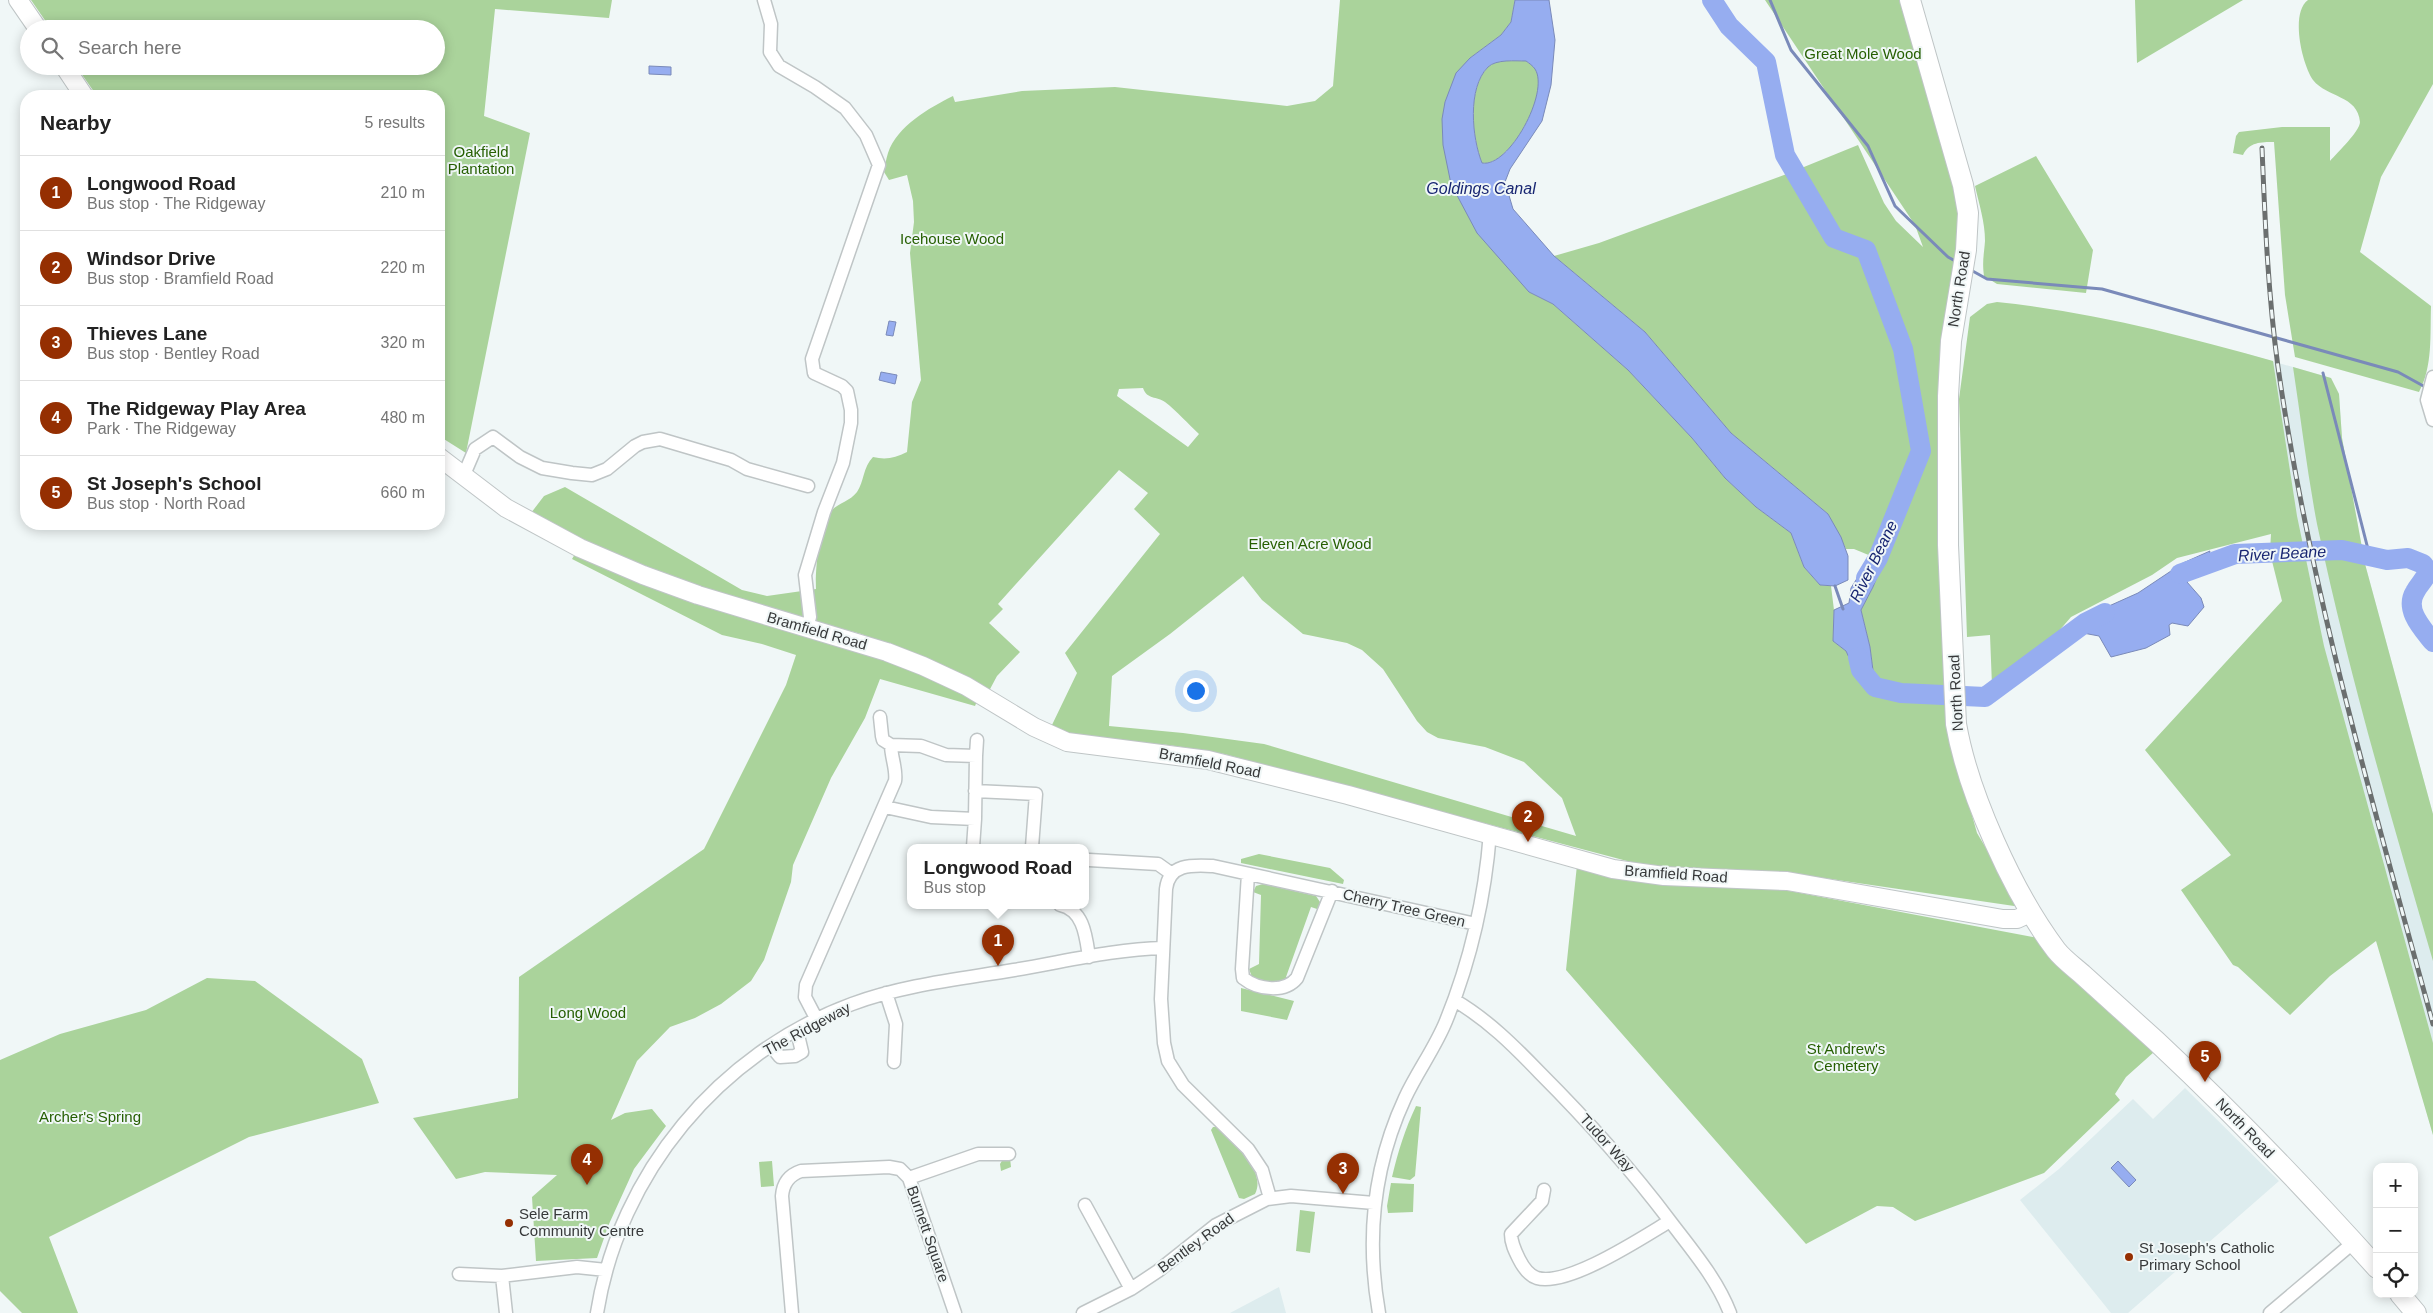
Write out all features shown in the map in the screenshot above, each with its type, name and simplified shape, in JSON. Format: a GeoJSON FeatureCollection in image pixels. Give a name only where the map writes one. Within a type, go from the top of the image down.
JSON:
{"type":"FeatureCollection","features":[{"type":"Feature","properties":{"kind":"main road","name":"North Road"},"geometry":{"type":"LineString","coordinates":[[1910,0],[1964,185],[1968,213],[1964,268],[1951,341],[1948,396],[1948,545],[1955,673],[1955,711],[1958,739],[1981,808],[2030,913],[2057,951],[2157,1042],[2216,1099],[2373,1263]]}},
{"type":"Feature","properties":{"kind":"main road"},"geometry":{"type":"LineString","coordinates":[[2403,1298],[2416,1313]]}},
{"type":"Feature","properties":{"kind":"street"},"geometry":{"type":"LineString","coordinates":[[18,0],[32,20]]}},
{"type":"Feature","properties":{"kind":"street"},"geometry":{"type":"LineString","coordinates":[[764,0],[771,24],[770,52],[780,66],[845,108],[866,135],[879,165],[812,358],[814,372],[842,386],[847,391],[851,410],[850,435],[845,457],[824,512],[805,575],[810,616],[807,628]]}},
{"type":"Feature","properties":{"kind":"street"},"geometry":{"type":"LineString","coordinates":[[70,75],[80,90]]}},
{"type":"Feature","properties":{"kind":"street"},"geometry":{"type":"LineString","coordinates":[[2431,385],[2428,407],[2433,420]]}},
{"type":"Feature","properties":{"kind":"street"},"geometry":{"type":"LineString","coordinates":[[463,477],[475,449],[493,437],[520,457],[542,468],[592,474],[607,470],[643,442],[660,439],[731,460],[746,469],[808,486]]}},
{"type":"Feature","properties":{"kind":"street","name":"Bramfield Road"},"geometry":{"type":"LineString","coordinates":[[445,462],[506,508],[580,548],[698,596],[887,652],[923,666],[966,686],[1034,727],[1067,742],[1208,760],[1490,833],[1613,870],[1638,874],[1787,880],[2003,919],[2017,919],[2030,913]]}},
{"type":"Feature","properties":{"kind":"street"},"geometry":{"type":"LineString","coordinates":[[880,717],[882,736],[891,745],[921,746],[946,755],[976,756]]}},
{"type":"Feature","properties":{"kind":"street"},"geometry":{"type":"LineString","coordinates":[[973,844],[977,740]]}},
{"type":"Feature","properties":{"kind":"street"},"geometry":{"type":"LineString","coordinates":[[816,1020],[805,997],[806,985],[885,807],[896,777],[891,745]]}},
{"type":"Feature","properties":{"kind":"street"},"geometry":{"type":"LineString","coordinates":[[975,791],[1036,794],[1032,844]]}},
{"type":"Feature","properties":{"kind":"street"},"geometry":{"type":"LineString","coordinates":[[885,807],[931,817],[974,819]]}},
{"type":"Feature","properties":{"kind":"street"},"geometry":{"type":"LineString","coordinates":[[1379,1313],[1372,1268],[1374,1203],[1379,1172],[1391,1132],[1405,1098],[1440,1037],[1454,1000],[1476,924],[1485,878],[1490,833]]}},
{"type":"Feature","properties":{"kind":"street"},"geometry":{"type":"LineString","coordinates":[[1089,860],[1158,864],[1172,874],[1166,888],[1161,999],[1164,1043],[1168,1061],[1183,1086],[1248,1148],[1262,1170],[1270,1198]]}},
{"type":"Feature","properties":{"kind":"street","name":"Cherry Tree Green"},"geometry":{"type":"LineString","coordinates":[[1172,874],[1181,867],[1194,865],[1248,874],[1476,924]]}},
{"type":"Feature","properties":{"kind":"street","name":"Cherry Tree Green"},"geometry":{"type":"LineString","coordinates":[[1248,874],[1242,969],[1243,978],[1250,983],[1282,989],[1291,986],[1297,978],[1332,892]]}},
{"type":"Feature","properties":{"kind":"street"},"geometry":{"type":"LineString","coordinates":[[1072,909],[1081,920],[1089,957]]}},
{"type":"Feature","properties":{"kind":"street","name":"The Ridgeway"},"geometry":{"type":"LineString","coordinates":[[597,1313],[606,1270],[641,1184],[669,1142],[710,1095],[745,1064],[771,1046],[816,1020],[850,1005],[886,994],[1089,957],[1163,948]]}},
{"type":"Feature","properties":{"kind":"street"},"geometry":{"type":"LineString","coordinates":[[886,994],[896,1024],[894,1062]]}},
{"type":"Feature","properties":{"kind":"street","name":"Tudor Way"},"geometry":{"type":"LineString","coordinates":[[1454,1000],[1476,1013],[1511,1043],[1573,1106],[1640,1181],[1718,1287],[1730,1313]]}},
{"type":"Feature","properties":{"kind":"street"},"geometry":{"type":"LineString","coordinates":[[771,1046],[780,1057],[795,1056],[802,1052],[797,1031]]}},
{"type":"Feature","properties":{"kind":"street"},"geometry":{"type":"LineString","coordinates":[[909,1178],[978,1154],[1009,1154]]}},
{"type":"Feature","properties":{"kind":"street","name":"Burnett Square"},"geometry":{"type":"LineString","coordinates":[[792,1313],[782,1196],[784,1184],[788,1178],[801,1171],[889,1167],[900,1169],[909,1178],[955,1313]]}},
{"type":"Feature","properties":{"kind":"street"},"geometry":{"type":"LineString","coordinates":[[1544,1190],[1542,1201],[1511,1234],[1514,1248],[1523,1266],[1529,1274],[1537,1278],[1551,1279],[1580,1269],[1621,1250],[1670,1221]]}},
{"type":"Feature","properties":{"kind":"street","name":"Bentley Road"},"geometry":{"type":"LineString","coordinates":[[1083,1313],[1131,1289],[1158,1271],[1216,1225],[1270,1198],[1291,1196],[1374,1203]]}},
{"type":"Feature","properties":{"kind":"street"},"geometry":{"type":"LineString","coordinates":[[1085,1205],[1131,1289]]}},
{"type":"Feature","properties":{"kind":"street"},"geometry":{"type":"LineString","coordinates":[[2270,1313],[2354,1242]]}},
{"type":"Feature","properties":{"kind":"street"},"geometry":{"type":"LineString","coordinates":[[459,1274],[502,1276],[578,1267],[606,1270]]}},
{"type":"Feature","properties":{"kind":"street"},"geometry":{"type":"LineString","coordinates":[[502,1276],[506,1313]]}},
{"type":"Feature","properties":{"kind":"shaded area"},"geometry":{"type":"Polygon","coordinates":[[[2244,353],[2331,378],[2339,394],[2342,438],[2365,564],[2433,814],[2433,1135],[2270,553],[2271,534],[2244,353]]]}},
{"type":"Feature","properties":{"kind":"shaded area","name":"St Joseph's Catholic Primary School"},"geometry":{"type":"Polygon","coordinates":[[[2185,1088],[2279,1181],[2128,1313],[2111,1313],[2020,1200],[2059,1169],[2133,1099],[2153,1119],[2185,1088]]]}},
{"type":"Feature","properties":{"kind":"shaded area"},"geometry":{"type":"Polygon","coordinates":[[[1279,1287],[1286,1313],[1230,1313],[1279,1287]]]}},
{"type":"Feature","properties":{"kind":"green space","name":"Oakfield Plantation"},"geometry":{"type":"Polygon","coordinates":[[[31,0],[612,0],[609,18],[495,9],[484,116],[530,133],[466,453],[445,440],[445,90],[93,90],[82,75],[445,75],[445,20],[45,20],[31,0]]]}},
{"type":"Feature","properties":{"kind":"green space"},"geometry":{"type":"Polygon","coordinates":[[[1340,0],[1515,0],[1511,22],[1501,35],[1470,58],[1445,102],[1529,292],[1553,304],[1628,370],[1692,438],[1725,478],[1756,507],[1791,533],[1804,567],[1820,585],[1831,586],[1834,610],[1833,641],[1846,651],[1859,679],[1876,693],[1887,696],[1917,697],[1910,692],[1910,688],[1889,684],[1874,678],[1870,647],[1861,610],[1873,587],[1922,461],[1921,412],[1916,383],[1891,295],[1871,249],[1866,245],[1838,234],[1799,169],[1858,145],[1884,203],[1896,221],[1923,247],[1915,225],[1765,0],[1904,0],[1962,218],[1946,340],[1959,769],[1977,833],[2021,907],[1783,872],[1651,866],[1224,754],[1176,746],[1086,737],[1051,727],[1077,673],[1065,653],[1160,534],[1134,509],[1148,493],[1119,470],[998,604],[1003,609],[989,623],[1020,652],[997,676],[989,691],[919,656],[861,634],[781,612],[659,574],[596,546],[531,513],[544,496],[565,487],[742,590],[767,596],[816,589],[817,560],[821,537],[828,517],[832,510],[857,492],[867,465],[873,457],[890,458],[907,452],[912,402],[921,380],[910,253],[914,222],[913,201],[907,175],[889,180],[884,172],[887,155],[892,143],[906,126],[924,112],[953,96],[955,102],[1022,91],[1115,87],[1287,106],[1315,101],[1333,86],[1340,0]],[[1143,388],[1119,389],[1117,396],[1188,447],[1199,434],[1162,400],[1147,394],[1143,388]],[[1243,576],[1170,634],[1112,676],[1109,726],[1183,733],[1264,744],[1576,836],[1562,798],[1524,762],[1485,747],[1438,738],[1427,732],[1417,721],[1383,669],[1362,650],[1347,643],[1303,634],[1262,600],[1243,576]]]}},
{"type":"Feature","properties":{"kind":"green space"},"geometry":{"type":"Polygon","coordinates":[[[2135,0],[2243,0],[2137,63],[2135,0]]]}},
{"type":"Feature","properties":{"kind":"green space"},"geometry":{"type":"Polygon","coordinates":[[[2308,0],[2433,0],[2433,84],[2381,177],[2360,252],[2431,306],[2429,361],[2419,392],[2295,357],[2285,295],[2274,142],[2252,145],[2243,155],[2233,153],[2236,136],[2239,132],[2282,127],[2330,127],[2330,161],[2359,126],[2358,113],[2354,107],[2319,86],[2309,73],[2302,51],[2299,27],[2303,7],[2308,0]]]}},
{"type":"Feature","properties":{"kind":"green space"},"geometry":{"type":"Polygon","coordinates":[[[1506,61],[1526,61],[1535,68],[1538,79],[1537,94],[1532,110],[1525,126],[1504,154],[1493,161],[1482,163],[1476,140],[1473,114],[1474,100],[1481,76],[1492,64],[1506,61]]]}},
{"type":"Feature","properties":{"kind":"green space"},"geometry":{"type":"Polygon","coordinates":[[[2036,156],[2093,250],[2086,293],[1997,284],[1984,276],[1985,234],[1975,186],[2036,156]]]}},
{"type":"Feature","properties":{"kind":"green space"},"geometry":{"type":"Polygon","coordinates":[[[1792,172],[1824,236],[1861,255],[1866,265],[1890,328],[1910,411],[1914,438],[1910,465],[1871,556],[1854,549],[1846,549],[1828,514],[1731,433],[1645,332],[1554,256],[1599,243],[1792,172]]]}},
{"type":"Feature","properties":{"kind":"green space"},"geometry":{"type":"Polygon","coordinates":[[[1997,302],[2102,318],[2204,342],[2273,361],[2297,516],[2324,646],[2433,1043],[2433,1135],[2376,941],[2330,976],[2290,1015],[2238,967],[2233,965],[2181,890],[2231,855],[2145,750],[2282,601],[2270,553],[2271,534],[2177,558],[2152,575],[2071,617],[2058,632],[1992,686],[1990,635],[1967,637],[1959,399],[1970,317],[1987,304],[1997,302]]]}},
{"type":"Feature","properties":{"kind":"green space"},"geometry":{"type":"Polygon","coordinates":[[[2293,367],[2331,378],[2339,394],[2342,438],[2365,564],[2433,814],[2433,961],[2371,744],[2329,579],[2313,504],[2293,367]]]}},
{"type":"Feature","properties":{"kind":"green space","name":"Long Wood"},"geometry":{"type":"Polygon","coordinates":[[[575,554],[627,578],[680,598],[889,660],[932,677],[977,701],[975,706],[880,679],[865,718],[831,778],[793,865],[791,882],[764,960],[751,981],[721,1004],[695,1018],[670,1027],[637,1061],[611,1120],[625,1113],[652,1109],[666,1126],[634,1169],[609,1224],[597,1258],[536,1261],[532,1197],[557,1175],[485,1172],[456,1179],[413,1118],[518,1098],[519,977],[704,849],[786,685],[796,655],[762,644],[722,635],[572,559],[575,554]]]}},
{"type":"Feature","properties":{"kind":"green space"},"geometry":{"type":"Polygon","coordinates":[[[1259,854],[1330,868],[1344,880],[1343,884],[1241,863],[1241,859],[1259,854]]]}},
{"type":"Feature","properties":{"kind":"green space","name":"St Andrew's Cemetery"},"geometry":{"type":"Polygon","coordinates":[[[1577,865],[1650,883],[1774,888],[2038,938],[2154,1052],[2126,1077],[2115,1094],[2120,1100],[2044,1173],[1915,1221],[1893,1207],[1877,1206],[1806,1244],[1566,970],[1577,865]]]}},
{"type":"Feature","properties":{"kind":"green space"},"geometry":{"type":"Polygon","coordinates":[[[1263,884],[1316,896],[1320,902],[1320,910],[1311,907],[1286,977],[1293,981],[1281,988],[1252,977],[1249,969],[1259,964],[1261,895],[1253,892],[1256,886],[1263,884]]]}},
{"type":"Feature","properties":{"kind":"green space","name":"Archer's Spring"},"geometry":{"type":"Polygon","coordinates":[[[207,978],[255,981],[362,1059],[379,1103],[249,1137],[49,1237],[78,1313],[22,1313],[0,1291],[0,1060],[60,1034],[146,1010],[207,978]]]}},
{"type":"Feature","properties":{"kind":"green space"},"geometry":{"type":"Polygon","coordinates":[[[1241,988],[1294,1001],[1287,1020],[1241,1011],[1241,988]]]}},
{"type":"Feature","properties":{"kind":"green space"},"geometry":{"type":"Polygon","coordinates":[[[1416,1106],[1421,1107],[1415,1176],[1410,1180],[1392,1177],[1408,1123],[1416,1106]]]}},
{"type":"Feature","properties":{"kind":"green space"},"geometry":{"type":"Polygon","coordinates":[[[1213,1127],[1218,1127],[1247,1157],[1253,1166],[1257,1185],[1255,1194],[1244,1199],[1239,1198],[1211,1130],[1213,1127]]]}},
{"type":"Feature","properties":{"kind":"green space"},"geometry":{"type":"Polygon","coordinates":[[[1010,1158],[1011,1167],[1001,1171],[1000,1164],[1003,1159],[1010,1158]]]}},
{"type":"Feature","properties":{"kind":"green space"},"geometry":{"type":"Polygon","coordinates":[[[772,1161],[774,1186],[761,1187],[759,1162],[772,1161]]]}},
{"type":"Feature","properties":{"kind":"green space"},"geometry":{"type":"Polygon","coordinates":[[[1391,1183],[1414,1184],[1413,1212],[1388,1213],[1387,1206],[1391,1183]]]}},
{"type":"Feature","properties":{"kind":"green space"},"geometry":{"type":"Polygon","coordinates":[[[1300,1210],[1315,1212],[1310,1253],[1296,1251],[1300,1210]]]}},
{"type":"Feature","properties":{"kind":"water","name":"Goldings Canal"},"geometry":{"type":"Polygon","coordinates":[[[1515,0],[1549,0],[1555,40],[1551,85],[1542,121],[1510,169],[1505,182],[1513,209],[1554,256],[1645,332],[1731,433],[1828,514],[1841,537],[1848,556],[1848,580],[1835,586],[1820,585],[1804,567],[1791,533],[1756,507],[1725,478],[1692,438],[1628,370],[1553,304],[1529,292],[1477,233],[1451,184],[1443,145],[1442,119],[1445,102],[1456,73],[1470,58],[1501,35],[1511,22],[1515,0]],[[1526,61],[1492,64],[1481,76],[1474,100],[1473,114],[1476,140],[1482,163],[1493,161],[1504,154],[1515,142],[1532,110],[1537,94],[1538,80],[1535,69],[1526,61]]]}},
{"type":"Feature","properties":{"kind":"water"},"geometry":{"type":"Polygon","coordinates":[[[649,66],[671,67],[671,75],[649,74],[649,66]]]}},
{"type":"Feature","properties":{"kind":"water"},"geometry":{"type":"Polygon","coordinates":[[[889,321],[896,322],[893,336],[886,335],[889,321]]]}},
{"type":"Feature","properties":{"kind":"water"},"geometry":{"type":"Polygon","coordinates":[[[881,372],[897,375],[895,384],[879,380],[881,372]]]}},
{"type":"Feature","properties":{"kind":"water"},"geometry":{"type":"Polygon","coordinates":[[[2210,551],[2204,568],[2192,573],[2187,582],[2201,598],[2204,607],[2188,626],[2172,623],[2169,625],[2170,635],[2146,648],[2111,657],[2099,636],[2083,633],[2080,619],[2138,593],[2183,563],[2210,551]]]}},
{"type":"Feature","properties":{"kind":"water"},"geometry":{"type":"Polygon","coordinates":[[[1886,555],[1861,610],[1870,647],[1874,678],[1866,685],[1859,679],[1846,651],[1833,641],[1834,610],[1849,603],[1851,588],[1871,556],[1886,555]]]}},
{"type":"Feature","properties":{"kind":"water"},"geometry":{"type":"Polygon","coordinates":[[[2118,1161],[2136,1180],[2129,1187],[2111,1168],[2118,1161]]]}},
{"type":"Feature","properties":{"kind":"waterway","name":"River Beane"},"geometry":{"type":"LineString","coordinates":[[1712,0],[1729,26],[1766,62],[1785,155],[1834,238],[1866,250],[1903,349],[1921,451],[1878,558],[1866,578]]}},
{"type":"Feature","properties":{"kind":"waterway"},"geometry":{"type":"LineString","coordinates":[[1770,0],[1791,50],[1868,146],[1895,206],[1948,257],[1957,262]]}},
{"type":"Feature","properties":{"kind":"waterway"},"geometry":{"type":"LineString","coordinates":[[1969,269],[1987,279],[2102,289],[2398,372],[2427,388]]}},
{"type":"Feature","properties":{"kind":"waterway"},"geometry":{"type":"LineString","coordinates":[[2323,373],[2370,557]]}},
{"type":"Feature","properties":{"kind":"waterway","name":"River Beane"},"geometry":{"type":"LineString","coordinates":[[2180,574],[2235,554],[2342,550],[2387,560],[2408,558],[2423,564],[2428,571],[2415,592],[2412,606],[2416,619],[2433,642]]}},
{"type":"Feature","properties":{"kind":"waterway"},"geometry":{"type":"LineString","coordinates":[[1835,586],[1843,609]]}},
{"type":"Feature","properties":{"kind":"waterway","name":"River Beane"},"geometry":{"type":"LineString","coordinates":[[1858,657],[1861,670],[1875,687],[1901,693],[1985,697],[2085,623],[2105,613]]}},
{"type":"Feature","properties":{"kind":"railway"},"geometry":{"type":"LineString","coordinates":[[2262,148],[2267,258],[2278,367],[2291,451],[2307,534],[2366,780],[2433,1024]]}},
{"type":"Feature","properties":{"kind":"place","name":"Windsor Drive"},"geometry":{"type":"Point","coordinates":[1528,842]}},
{"type":"Feature","properties":{"kind":"place","name":"Longwood Road"},"geometry":{"type":"Point","coordinates":[998,966]}},
{"type":"Feature","properties":{"kind":"place","name":"St Joseph's School"},"geometry":{"type":"Point","coordinates":[2205,1082]}},
{"type":"Feature","properties":{"kind":"place","name":"The Ridgeway Play Area"},"geometry":{"type":"Point","coordinates":[587,1185]}},
{"type":"Feature","properties":{"kind":"place","name":"Thieves Lane"},"geometry":{"type":"Point","coordinates":[1343,1194]}},
{"type":"Feature","properties":{"kind":"place","name":"Sele Farm Community Centre"},"geometry":{"type":"Point","coordinates":[509,1223]}},
{"type":"Feature","properties":{"kind":"place","name":"St Joseph's Catholic Primary School"},"geometry":{"type":"Point","coordinates":[2129,1257]}},
{"type":"Feature","properties":{"kind":"park label","name":"Great Mole Wood"},"geometry":{"type":"Point","coordinates":[1863,54]}},
{"type":"Feature","properties":{"kind":"park label","name":"Icehouse Wood"},"geometry":{"type":"Point","coordinates":[952,239]}},
{"type":"Feature","properties":{"kind":"park label","name":"Eleven Acre Wood"},"geometry":{"type":"Point","coordinates":[1310,544]}}]}
